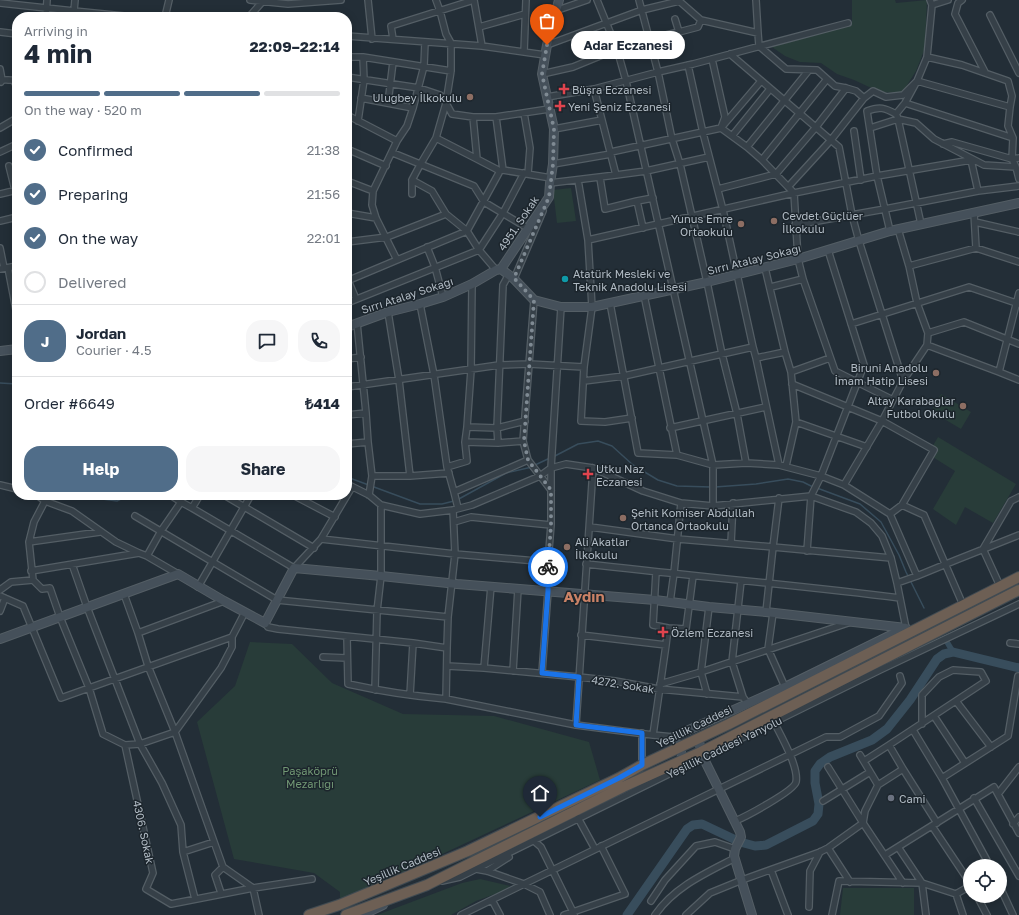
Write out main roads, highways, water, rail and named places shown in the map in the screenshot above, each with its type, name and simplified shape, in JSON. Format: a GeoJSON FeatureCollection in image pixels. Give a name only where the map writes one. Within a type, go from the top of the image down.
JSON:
{"type":"FeatureCollection","features":[{"type":"Feature","properties":{"kind":"highway","name":"Yeşillik Caddesi"},"geometry":{"type":"LineString","coordinates":[[308,915],[339,905],[468,851],[619,778],[907,630],[963,605],[1019,577]]}},
{"type":"Feature","properties":{"kind":"highway"},"geometry":{"type":"LineString","coordinates":[[346,915],[426,885],[623,788],[684,763],[1019,590]]}},
{"type":"Feature","properties":{"kind":"waterway"},"geometry":{"type":"LineString","coordinates":[[0,383],[12,384]]}},
{"type":"Feature","properties":{"kind":"waterway"},"geometry":{"type":"LineString","coordinates":[[553,457],[578,444],[598,441],[612,446],[633,465],[658,480],[677,486],[711,487]]}},
{"type":"Feature","properties":{"kind":"waterway"},"geometry":{"type":"LineString","coordinates":[[535,465],[550,458]]}},
{"type":"Feature","properties":{"kind":"waterway"},"geometry":{"type":"LineString","coordinates":[[457,500],[506,473],[532,467]]}},
{"type":"Feature","properties":{"kind":"waterway"},"geometry":{"type":"LineString","coordinates":[[352,479],[420,504],[442,504],[454,501]]}},
{"type":"Feature","properties":{"kind":"waterway"},"geometry":{"type":"LineString","coordinates":[[715,487],[756,484],[788,479],[803,482],[813,487]]}},
{"type":"Feature","properties":{"kind":"waterway"},"geometry":{"type":"LineString","coordinates":[[817,488],[860,504],[881,522],[899,555],[924,608]]}},
{"type":"Feature","properties":{"kind":"waterway"},"geometry":{"type":"LineString","coordinates":[[110,500],[119,500]]}},
{"type":"Feature","properties":{"kind":"waterway"},"geometry":{"type":"LineString","coordinates":[[947,642],[953,652]]}},
{"type":"Feature","properties":{"kind":"waterway"},"geometry":{"type":"LineString","coordinates":[[627,915],[687,829],[693,825],[702,824],[740,842],[755,846],[766,845],[813,821],[818,814],[819,804],[815,783],[815,771],[820,764],[830,757],[872,740],[887,729],[910,700],[937,659],[944,654],[953,652],[1019,668]]}},
{"type":"Feature","properties":{"kind":"place","name":"Adar Eczanesi"},"geometry":{"type":"Point","coordinates":[547,45]}},
{"type":"Feature","properties":{"kind":"place","name":"Büşra Eczanesi"},"geometry":{"type":"Point","coordinates":[564,89]}},
{"type":"Feature","properties":{"kind":"place","name":"Uluğbey İlkokulu"},"geometry":{"type":"Point","coordinates":[470,97]}},
{"type":"Feature","properties":{"kind":"place","name":"Yeni Şeniz Eczanesi"},"geometry":{"type":"Point","coordinates":[560,106]}},
{"type":"Feature","properties":{"kind":"place","name":"Cevdet Güçlüer İlkokulu"},"geometry":{"type":"Point","coordinates":[774,221]}},
{"type":"Feature","properties":{"kind":"place","name":"Yunus Emre Ortaokulu"},"geometry":{"type":"Point","coordinates":[741,224]}},
{"type":"Feature","properties":{"kind":"place","name":"Atatürk Mesleki ve Teknik Anadolu Lisesi"},"geometry":{"type":"Point","coordinates":[565,279]}},
{"type":"Feature","properties":{"kind":"place","name":"Biruni Anadolu İmam Hatip Lisesi"},"geometry":{"type":"Point","coordinates":[936,373]}},
{"type":"Feature","properties":{"kind":"place","name":"Altay Karabağlar Futbol Okulu"},"geometry":{"type":"Point","coordinates":[963,406]}},
{"type":"Feature","properties":{"kind":"place","name":"Utku Naz Eczanesi"},"geometry":{"type":"Point","coordinates":[588,474]}},
{"type":"Feature","properties":{"kind":"place","name":"Şehit Komiser Abdullah Ortanca Ortaokulu"},"geometry":{"type":"Point","coordinates":[623,518]}},
{"type":"Feature","properties":{"kind":"place","name":"Ali Akatlar İlkokulu"},"geometry":{"type":"Point","coordinates":[567,547]}},
{"type":"Feature","properties":{"kind":"place","name":"Özlem Eczanesi"},"geometry":{"type":"Point","coordinates":[663,632]}},
{"type":"Feature","properties":{"kind":"place","name":"Cami"},"geometry":{"type":"Point","coordinates":[891,798]}},
{"type":"Feature","properties":{"kind":"district","name":"Aydın"},"geometry":{"type":"Point","coordinates":[584,596]}},
{"type":"Feature","properties":{"kind":"park label","name":"Paşaköprü Mezarlığı"},"geometry":{"type":"Point","coordinates":[310,776]}}]}
